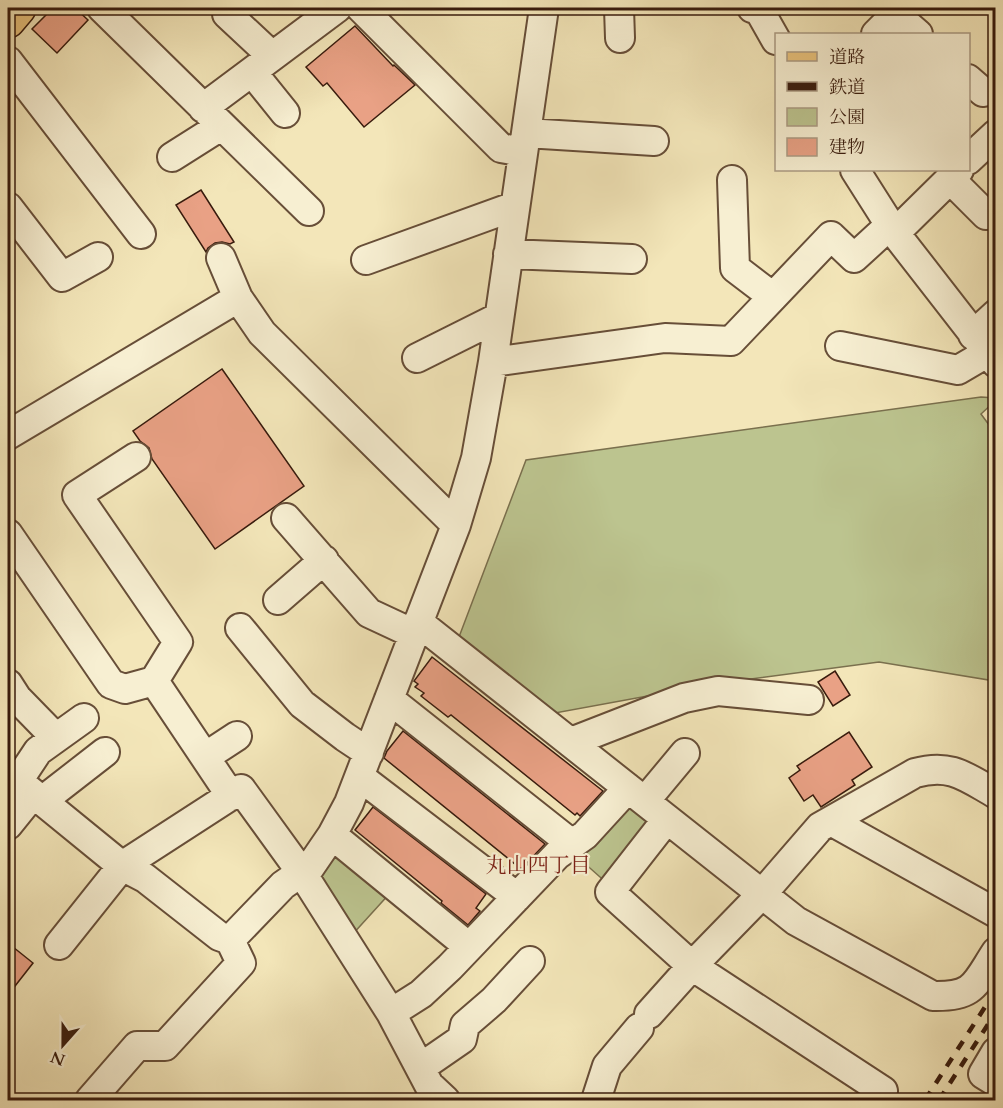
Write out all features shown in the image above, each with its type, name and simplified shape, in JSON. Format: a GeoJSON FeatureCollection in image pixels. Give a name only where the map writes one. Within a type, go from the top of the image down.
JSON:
{"type":"FeatureCollection","features":[{"type":"Feature","properties":{"kind":"main road"},"geometry":{"type":"LineString","coordinates":[[8,21],[19,8]]}},
{"type":"Feature","properties":{"kind":"street"},"geometry":{"type":"LineString","coordinates":[[102,8],[309,211]]}},
{"type":"Feature","properties":{"kind":"street"},"geometry":{"type":"LineString","coordinates":[[172,157],[262,64],[337,8]]}},
{"type":"Feature","properties":{"kind":"street"},"geometry":{"type":"LineString","coordinates":[[361,8],[501,148],[525,142],[654,141]]}},
{"type":"Feature","properties":{"kind":"street"},"geometry":{"type":"LineString","coordinates":[[230,940],[283,885],[293,878],[304,876],[332,835],[365,765],[456,525],[476,458],[493,362],[544,8]]}},
{"type":"Feature","properties":{"kind":"street"},"geometry":{"type":"LineString","coordinates":[[619,8],[620,38]]}},
{"type":"Feature","properties":{"kind":"street"},"geometry":{"type":"LineString","coordinates":[[752,8],[759,10],[775,37]]}},
{"type":"Feature","properties":{"kind":"street"},"geometry":{"type":"LineString","coordinates":[[877,33],[895,10],[917,33]]}},
{"type":"Feature","properties":{"kind":"street"},"geometry":{"type":"LineString","coordinates":[[227,14],[262,64],[285,113]]}},
{"type":"Feature","properties":{"kind":"street"},"geometry":{"type":"LineString","coordinates":[[8,61],[141,234]]}},
{"type":"Feature","properties":{"kind":"street"},"geometry":{"type":"LineString","coordinates":[[970,159],[996,134]]}},
{"type":"Feature","properties":{"kind":"street"},"geometry":{"type":"LineString","coordinates":[[860,171],[892,229],[985,350]]}},
{"type":"Feature","properties":{"kind":"street"},"geometry":{"type":"LineString","coordinates":[[493,362],[665,338],[731,341],[831,236],[854,258],[892,229],[958,171]]}},
{"type":"Feature","properties":{"kind":"street"},"geometry":{"type":"LineString","coordinates":[[960,171],[986,215]]}},
{"type":"Feature","properties":{"kind":"street"},"geometry":{"type":"LineString","coordinates":[[732,180],[735,268],[773,297]]}},
{"type":"Feature","properties":{"kind":"street"},"geometry":{"type":"LineString","coordinates":[[366,260],[515,206]]}},
{"type":"Feature","properties":{"kind":"street"},"geometry":{"type":"LineString","coordinates":[[8,207],[63,277],[98,257]]}},
{"type":"Feature","properties":{"kind":"street"},"geometry":{"type":"LineString","coordinates":[[508,254],[632,259]]}},
{"type":"Feature","properties":{"kind":"street"},"geometry":{"type":"LineString","coordinates":[[221,258],[238,298],[262,333],[456,525]]}},
{"type":"Feature","properties":{"kind":"street"},"geometry":{"type":"LineString","coordinates":[[8,435],[238,298]]}},
{"type":"Feature","properties":{"kind":"street"},"geometry":{"type":"LineString","coordinates":[[840,346],[958,370],[985,350],[996,314]]}},
{"type":"Feature","properties":{"kind":"street"},"geometry":{"type":"LineString","coordinates":[[417,358],[499,317]]}},
{"type":"Feature","properties":{"kind":"street"},"geometry":{"type":"LineString","coordinates":[[8,534],[111,684],[125,689],[154,681],[178,642],[77,495],[136,457]]}},
{"type":"Feature","properties":{"kind":"street"},"geometry":{"type":"LineString","coordinates":[[286,518],[369,613],[416,628],[571,742],[628,798],[667,819],[796,921],[933,996],[952,996],[973,987],[996,952]]}},
{"type":"Feature","properties":{"kind":"street"},"geometry":{"type":"LineString","coordinates":[[278,600],[324,560]]}},
{"type":"Feature","properties":{"kind":"street"},"geometry":{"type":"LineString","coordinates":[[240,628],[302,704],[345,737],[365,765],[517,897]]}},
{"type":"Feature","properties":{"kind":"street"},"geometry":{"type":"LineString","coordinates":[[154,681],[231,796]]}},
{"type":"Feature","properties":{"kind":"street"},"geometry":{"type":"LineString","coordinates":[[8,684],[17,698],[56,738]]}},
{"type":"Feature","properties":{"kind":"street"},"geometry":{"type":"LineString","coordinates":[[571,742],[684,698],[718,691],[810,700]]}},
{"type":"Feature","properties":{"kind":"street"},"geometry":{"type":"LineString","coordinates":[[389,699],[572,844]]}},
{"type":"Feature","properties":{"kind":"street"},"geometry":{"type":"LineString","coordinates":[[8,825],[38,751],[84,718]]}},
{"type":"Feature","properties":{"kind":"street"},"geometry":{"type":"LineString","coordinates":[[205,757],[237,736]]}},
{"type":"Feature","properties":{"kind":"street"},"geometry":{"type":"LineString","coordinates":[[25,787],[105,752]]}},
{"type":"Feature","properties":{"kind":"street"},"geometry":{"type":"LineString","coordinates":[[391,1013],[421,994],[557,855],[585,835],[685,753]]}},
{"type":"Feature","properties":{"kind":"street"},"geometry":{"type":"LineString","coordinates":[[596,1101],[607,1066],[692,966],[762,894],[820,827],[915,773],[929,769],[943,769],[957,773],[996,794]]}},
{"type":"Feature","properties":{"kind":"street"},"geometry":{"type":"LineString","coordinates":[[25,787],[122,866],[145,878],[219,936],[230,940],[241,963],[165,1046],[137,1046],[90,1101]]}},
{"type":"Feature","properties":{"kind":"street"},"geometry":{"type":"LineString","coordinates":[[59,945],[122,866],[242,789],[304,876],[391,1013],[427,1089]]}},
{"type":"Feature","properties":{"kind":"street"},"geometry":{"type":"LineString","coordinates":[[667,819],[610,892],[692,966],[882,1091]]}},
{"type":"Feature","properties":{"kind":"street"},"geometry":{"type":"LineString","coordinates":[[831,821],[996,913]]}},
{"type":"Feature","properties":{"kind":"street"},"geometry":{"type":"LineString","coordinates":[[332,835],[469,947]]}},
{"type":"Feature","properties":{"kind":"street"},"geometry":{"type":"LineString","coordinates":[[427,1089],[462,1038],[465,1025],[494,1000],[530,961]]}},
{"type":"Feature","properties":{"kind":"street"},"geometry":{"type":"LineString","coordinates":[[996,1052],[982,1074],[996,1082]]}},
{"type":"Feature","properties":{"kind":"green space"},"geometry":{"type":"Polygon","coordinates":[[[981,397],[995,398],[995,401],[981,414],[995,433],[995,681],[879,662],[713,684],[555,713],[459,637],[526,460],[981,397]]]}},
{"type":"Feature","properties":{"kind":"green space"},"geometry":{"type":"Polygon","coordinates":[[[628,797],[660,820],[609,885],[573,853],[628,797]]]}},
{"type":"Feature","properties":{"kind":"green space"},"geometry":{"type":"Polygon","coordinates":[[[336,845],[391,892],[351,936],[311,876],[336,845]]]}},
{"type":"Feature","properties":{"kind":"building"},"geometry":{"type":"Polygon","coordinates":[[[53,8],[75,8],[88,20],[57,53],[32,29],[53,8]]]}},
{"type":"Feature","properties":{"kind":"building"},"geometry":{"type":"Polygon","coordinates":[[[355,26],[393,66],[415,85],[364,127],[327,83],[323,86],[306,67],[355,26]]]}},
{"type":"Feature","properties":{"kind":"building"},"geometry":{"type":"Polygon","coordinates":[[[201,190],[234,242],[215,243],[206,252],[176,205],[201,190]]]}},
{"type":"Feature","properties":{"kind":"building"},"geometry":{"type":"Polygon","coordinates":[[[222,369],[304,486],[215,549],[152,459],[149,448],[133,431],[222,369]]]}},
{"type":"Feature","properties":{"kind":"building"},"geometry":{"type":"Polygon","coordinates":[[[432,657],[603,791],[580,816],[577,813],[575,815],[451,715],[448,717],[421,696],[424,693],[415,687],[418,684],[414,681],[432,657]]]}},
{"type":"Feature","properties":{"kind":"building"},"geometry":{"type":"Polygon","coordinates":[[[835,671],[850,695],[833,706],[818,682],[835,671]]]}},
{"type":"Feature","properties":{"kind":"building"},"geometry":{"type":"Polygon","coordinates":[[[403,731],[545,844],[521,869],[384,758],[403,731]]]}},
{"type":"Feature","properties":{"kind":"building"},"geometry":{"type":"Polygon","coordinates":[[[849,732],[872,767],[852,780],[855,785],[821,807],[813,795],[804,801],[789,778],[800,770],[797,766],[849,732]]]}},
{"type":"Feature","properties":{"kind":"building"},"geometry":{"type":"Polygon","coordinates":[[[373,807],[486,894],[476,908],[480,911],[468,925],[355,830],[373,807]]]}},
{"type":"Feature","properties":{"kind":"building"},"geometry":{"type":"Polygon","coordinates":[[[8,943],[33,963],[8,995],[8,943]]]}},
{"type":"Feature","properties":{"kind":"railway"},"geometry":{"type":"LineString","coordinates":[[925,1100],[996,990]]}},
{"type":"Feature","properties":{"kind":"railway"},"geometry":{"type":"LineString","coordinates":[[939,1100],[996,1012]]}},
{"type":"Feature","properties":{"kind":"district","name":"丸山四丁目"},"geometry":{"type":"Point","coordinates":[538,865]}}]}
